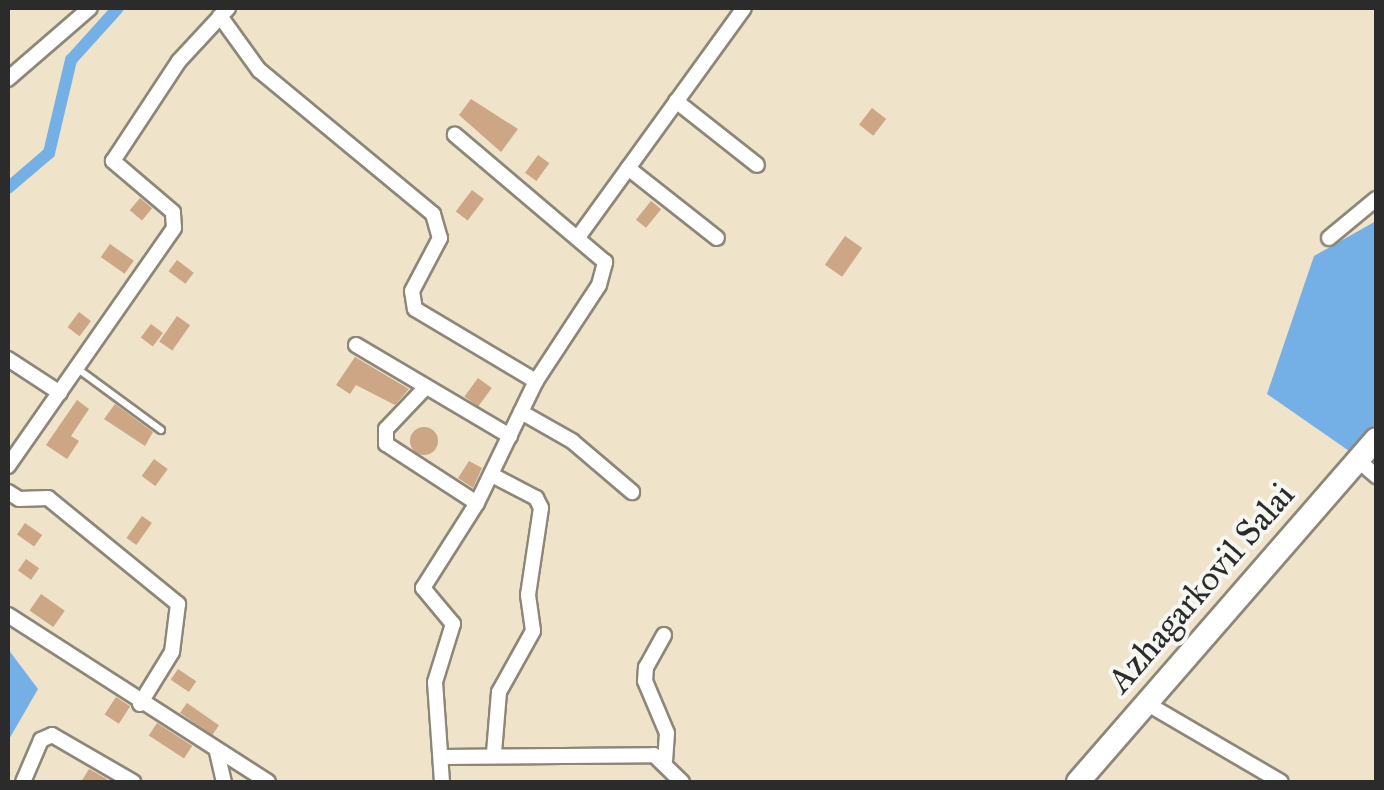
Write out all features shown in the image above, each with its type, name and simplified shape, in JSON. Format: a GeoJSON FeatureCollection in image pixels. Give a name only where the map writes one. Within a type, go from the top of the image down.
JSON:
{"type":"FeatureCollection","features":[{"type":"Feature","properties":{"kind":"main road","name":"Azhagarkovil Salai"},"geometry":{"type":"LineString","coordinates":[[1078,782],[1146,703],[1368,468],[1376,440]]}},
{"type":"Feature","properties":{"kind":"street"},"geometry":{"type":"LineString","coordinates":[[8,79],[90,8]]}},
{"type":"Feature","properties":{"kind":"street"},"geometry":{"type":"LineString","coordinates":[[579,236],[744,8]]}},
{"type":"Feature","properties":{"kind":"street"},"geometry":{"type":"LineString","coordinates":[[8,466],[176,220],[115,168],[117,150],[178,61],[224,12],[259,70],[433,214],[440,238],[412,292],[415,308],[536,380]]}},
{"type":"Feature","properties":{"kind":"street"},"geometry":{"type":"LineString","coordinates":[[676,102],[757,166]]}},
{"type":"Feature","properties":{"kind":"street"},"geometry":{"type":"LineString","coordinates":[[442,782],[436,664],[453,624],[423,588],[477,503],[536,380],[604,273],[601,254],[455,135]]}},
{"type":"Feature","properties":{"kind":"street"},"geometry":{"type":"LineString","coordinates":[[628,168],[718,238]]}},
{"type":"Feature","properties":{"kind":"street"},"geometry":{"type":"LineString","coordinates":[[1328,238],[1376,199]]}},
{"type":"Feature","properties":{"kind":"street"},"geometry":{"type":"LineString","coordinates":[[356,346],[510,436]]}},
{"type":"Feature","properties":{"kind":"street"},"geometry":{"type":"LineString","coordinates":[[8,359],[60,393]]}},
{"type":"Feature","properties":{"kind":"street"},"geometry":{"type":"LineString","coordinates":[[426,387],[386,429],[386,444],[477,503]]}},
{"type":"Feature","properties":{"kind":"street"},"geometry":{"type":"LineString","coordinates":[[521,412],[572,441],[632,492]]}},
{"type":"Feature","properties":{"kind":"street"},"geometry":{"type":"LineString","coordinates":[[492,475],[536,498],[541,508],[528,596],[534,631],[499,692],[494,753]]}},
{"type":"Feature","properties":{"kind":"street"},"geometry":{"type":"LineString","coordinates":[[8,492],[19,499],[48,498],[178,604],[172,652],[140,704]]}},
{"type":"Feature","properties":{"kind":"street"},"geometry":{"type":"LineString","coordinates":[[8,615],[140,704],[268,782]]}},
{"type":"Feature","properties":{"kind":"street"},"geometry":{"type":"LineString","coordinates":[[664,635],[646,667],[645,681],[667,733],[666,760],[682,782]]}},
{"type":"Feature","properties":{"kind":"street"},"geometry":{"type":"LineString","coordinates":[[1146,703],[1281,782]]}},
{"type":"Feature","properties":{"kind":"street"},"geometry":{"type":"LineString","coordinates":[[24,782],[41,740],[52,735],[133,782]]}},
{"type":"Feature","properties":{"kind":"street"},"geometry":{"type":"LineString","coordinates":[[218,752],[224,782]]}},
{"type":"Feature","properties":{"kind":"street"},"geometry":{"type":"LineString","coordinates":[[441,757],[494,753],[666,760]]}},
{"type":"Feature","properties":{"kind":"lane"},"geometry":{"type":"LineString","coordinates":[[77,368],[161,430]]}},
{"type":"Feature","properties":{"kind":"water"},"geometry":{"type":"Polygon","coordinates":[[[1376,221],[1376,423],[1352,453],[1267,394],[1314,256],[1376,221]]]}},
{"type":"Feature","properties":{"kind":"water"},"geometry":{"type":"Polygon","coordinates":[[[8,649],[38,689],[8,741],[8,649]]]}},
{"type":"Feature","properties":{"kind":"building"},"geometry":{"type":"Polygon","coordinates":[[[471,99],[518,129],[501,152],[459,115],[471,99]]]}},
{"type":"Feature","properties":{"kind":"building"},"geometry":{"type":"Polygon","coordinates":[[[872,108],[886,119],[873,136],[859,125],[872,108]]]}},
{"type":"Feature","properties":{"kind":"building"},"geometry":{"type":"Polygon","coordinates":[[[538,155],[549,163],[536,181],[525,173],[538,155]]]}},
{"type":"Feature","properties":{"kind":"building"},"geometry":{"type":"Polygon","coordinates":[[[472,190],[484,199],[468,221],[456,212],[472,190]]]}},
{"type":"Feature","properties":{"kind":"building"},"geometry":{"type":"Polygon","coordinates":[[[140,198],[152,208],[142,221],[130,210],[140,198]]]}},
{"type":"Feature","properties":{"kind":"building"},"geometry":{"type":"Polygon","coordinates":[[[651,201],[661,209],[646,228],[636,220],[651,201]]]}},
{"type":"Feature","properties":{"kind":"building"},"geometry":{"type":"Polygon","coordinates":[[[845,236],[862,248],[842,277],[825,265],[845,236]]]}},
{"type":"Feature","properties":{"kind":"building"},"geometry":{"type":"Polygon","coordinates":[[[110,244],[134,261],[125,274],[101,257],[110,244]]]}},
{"type":"Feature","properties":{"kind":"building"},"geometry":{"type":"Polygon","coordinates":[[[177,260],[194,273],[185,284],[169,271],[177,260]]]}},
{"type":"Feature","properties":{"kind":"building"},"geometry":{"type":"Polygon","coordinates":[[[79,312],[91,321],[80,336],[68,327],[79,312]]]}},
{"type":"Feature","properties":{"kind":"building"},"geometry":{"type":"Polygon","coordinates":[[[177,316],[190,325],[172,351],[159,341],[177,316]]]}},
{"type":"Feature","properties":{"kind":"building"},"geometry":{"type":"Polygon","coordinates":[[[151,324],[163,333],[153,347],[141,338],[151,324]]]}},
{"type":"Feature","properties":{"kind":"building"},"geometry":{"type":"Polygon","coordinates":[[[355,357],[409,389],[395,405],[356,385],[350,394],[336,385],[355,357]]]}},
{"type":"Feature","properties":{"kind":"building"},"geometry":{"type":"Polygon","coordinates":[[[478,378],[492,388],[478,407],[464,397],[478,378]]]}},
{"type":"Feature","properties":{"kind":"building"},"geometry":{"type":"Polygon","coordinates":[[[77,400],[89,409],[71,436],[79,441],[67,459],[46,445],[77,400]]]}},
{"type":"Feature","properties":{"kind":"building"},"geometry":{"type":"Polygon","coordinates":[[[115,404],[153,432],[145,446],[104,419],[115,404]]]}},
{"type":"Feature","properties":{"kind":"building"},"geometry":{"type":"Polygon","coordinates":[[[424,427],[434,431],[438,441],[434,451],[424,455],[414,451],[410,441],[414,431],[424,427]]]}},
{"type":"Feature","properties":{"kind":"building"},"geometry":{"type":"Polygon","coordinates":[[[154,459],[168,469],[155,486],[142,476],[154,459]]]}},
{"type":"Feature","properties":{"kind":"building"},"geometry":{"type":"Polygon","coordinates":[[[469,461],[482,468],[473,488],[458,478],[469,461]]]}},
{"type":"Feature","properties":{"kind":"building"},"geometry":{"type":"Polygon","coordinates":[[[142,516],[152,523],[136,545],[127,538],[142,516]]]}},
{"type":"Feature","properties":{"kind":"building"},"geometry":{"type":"Polygon","coordinates":[[[25,523],[42,535],[34,547],[17,534],[25,523]]]}},
{"type":"Feature","properties":{"kind":"building"},"geometry":{"type":"Polygon","coordinates":[[[26,559],[39,568],[31,580],[18,570],[26,559]]]}},
{"type":"Feature","properties":{"kind":"building"},"geometry":{"type":"Polygon","coordinates":[[[41,594],[65,611],[53,627],[30,610],[41,594]]]}},
{"type":"Feature","properties":{"kind":"building"},"geometry":{"type":"Polygon","coordinates":[[[178,669],[196,681],[189,692],[171,680],[178,669]]]}},
{"type":"Feature","properties":{"kind":"building"},"geometry":{"type":"Polygon","coordinates":[[[116,697],[130,706],[119,724],[105,715],[116,697]]]}},
{"type":"Feature","properties":{"kind":"building"},"geometry":{"type":"Polygon","coordinates":[[[187,703],[219,725],[212,735],[180,713],[187,703]]]}},
{"type":"Feature","properties":{"kind":"building"},"geometry":{"type":"Polygon","coordinates":[[[157,723],[192,746],[184,758],[149,736],[157,723]]]}},
{"type":"Feature","properties":{"kind":"building"},"geometry":{"type":"Polygon","coordinates":[[[89,769],[107,779],[105,782],[81,782],[89,769]]]}},
{"type":"Feature","properties":{"kind":"waterway"},"geometry":{"type":"LineString","coordinates":[[8,188],[49,153],[71,60],[118,8]]}}]}
